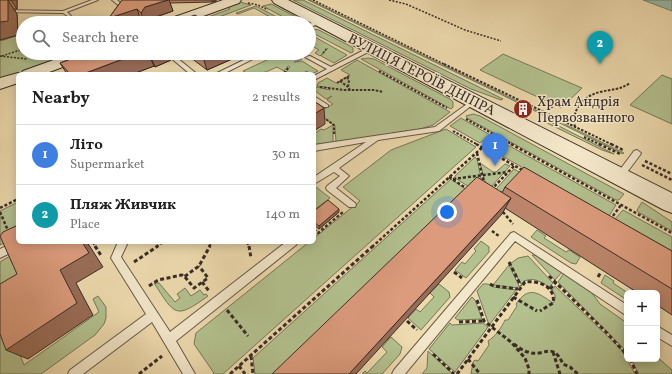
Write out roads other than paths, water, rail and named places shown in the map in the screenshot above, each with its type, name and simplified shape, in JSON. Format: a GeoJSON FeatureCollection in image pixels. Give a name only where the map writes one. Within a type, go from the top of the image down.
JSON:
{"type":"FeatureCollection","features":[{"type":"Feature","properties":{"kind":"main road","name":"ВУЛИЦЯ ГЕРОЇВ ДНІПРА"},"geometry":{"type":"LineString","coordinates":[[278,0],[302,16]]}},
{"type":"Feature","properties":{"kind":"main road"},"geometry":{"type":"LineString","coordinates":[[192,16],[238,1]]}},
{"type":"Feature","properties":{"kind":"main road","name":"ВУЛИЦЯ ГЕРОЇВ ДНІПРА"},"geometry":{"type":"LineString","coordinates":[[316,25],[372,48],[672,204]]}},
{"type":"Feature","properties":{"kind":"main road"},"geometry":{"type":"LineString","coordinates":[[38,69],[66,60]]}},
{"type":"Feature","properties":{"kind":"main road"},"geometry":{"type":"LineString","coordinates":[[0,84],[16,79]]}},
{"type":"Feature","properties":{"kind":"lane"},"geometry":{"type":"LineString","coordinates":[[0,11],[64,12],[96,0]]}},
{"type":"Feature","properties":{"kind":"lane"},"geometry":{"type":"LineString","coordinates":[[114,0],[125,8]]}},
{"type":"Feature","properties":{"kind":"lane"},"geometry":{"type":"LineString","coordinates":[[64,12],[69,16]]}},
{"type":"Feature","properties":{"kind":"lane"},"geometry":{"type":"LineString","coordinates":[[316,77],[372,48]]}},
{"type":"Feature","properties":{"kind":"lane"},"geometry":{"type":"LineString","coordinates":[[177,60],[192,72]]}},
{"type":"Feature","properties":{"kind":"lane"},"geometry":{"type":"LineString","coordinates":[[222,72],[247,60]]}},
{"type":"Feature","properties":{"kind":"lane"},"geometry":{"type":"LineString","coordinates":[[314,60],[331,69]]}},
{"type":"Feature","properties":{"kind":"lane"},"geometry":{"type":"LineString","coordinates":[[316,100],[323,108]]}},
{"type":"Feature","properties":{"kind":"lane"},"geometry":{"type":"LineString","coordinates":[[316,148],[436,129],[474,101]]}},
{"type":"Feature","properties":{"kind":"lane"},"geometry":{"type":"LineString","coordinates":[[316,180],[377,138]]}},
{"type":"Feature","properties":{"kind":"lane"},"geometry":{"type":"LineString","coordinates":[[619,177],[639,156]]}},
{"type":"Feature","properties":{"kind":"lane"},"geometry":{"type":"LineString","coordinates":[[334,168],[345,176],[330,188],[352,205]]}},
{"type":"Feature","properties":{"kind":"lane"},"geometry":{"type":"LineString","coordinates":[[398,374],[514,236],[624,309]]}},
{"type":"Feature","properties":{"kind":"lane"},"geometry":{"type":"LineString","coordinates":[[122,244],[116,258],[189,374]]}},
{"type":"Feature","properties":{"kind":"lane"},"geometry":{"type":"LineString","coordinates":[[171,344],[219,300],[290,244]]}},
{"type":"Feature","properties":{"kind":"lane"},"geometry":{"type":"LineString","coordinates":[[0,254],[15,246]]}},
{"type":"Feature","properties":{"kind":"lane"},"geometry":{"type":"LineString","coordinates":[[74,374],[153,315]]}},
{"type":"Feature","properties":{"kind":"lane"},"geometry":{"type":"LineString","coordinates":[[660,333],[672,341]]}},
{"type":"Feature","properties":{"kind":"place","name":"Пляж Живчик"},"geometry":{"type":"Point","coordinates":[600,64]}},
{"type":"Feature","properties":{"kind":"place","name":"Храм Андрія Первозванного"},"geometry":{"type":"Point","coordinates":[523,109]}},
{"type":"Feature","properties":{"kind":"place","name":"Літо"},"geometry":{"type":"Point","coordinates":[495,166]}}]}
